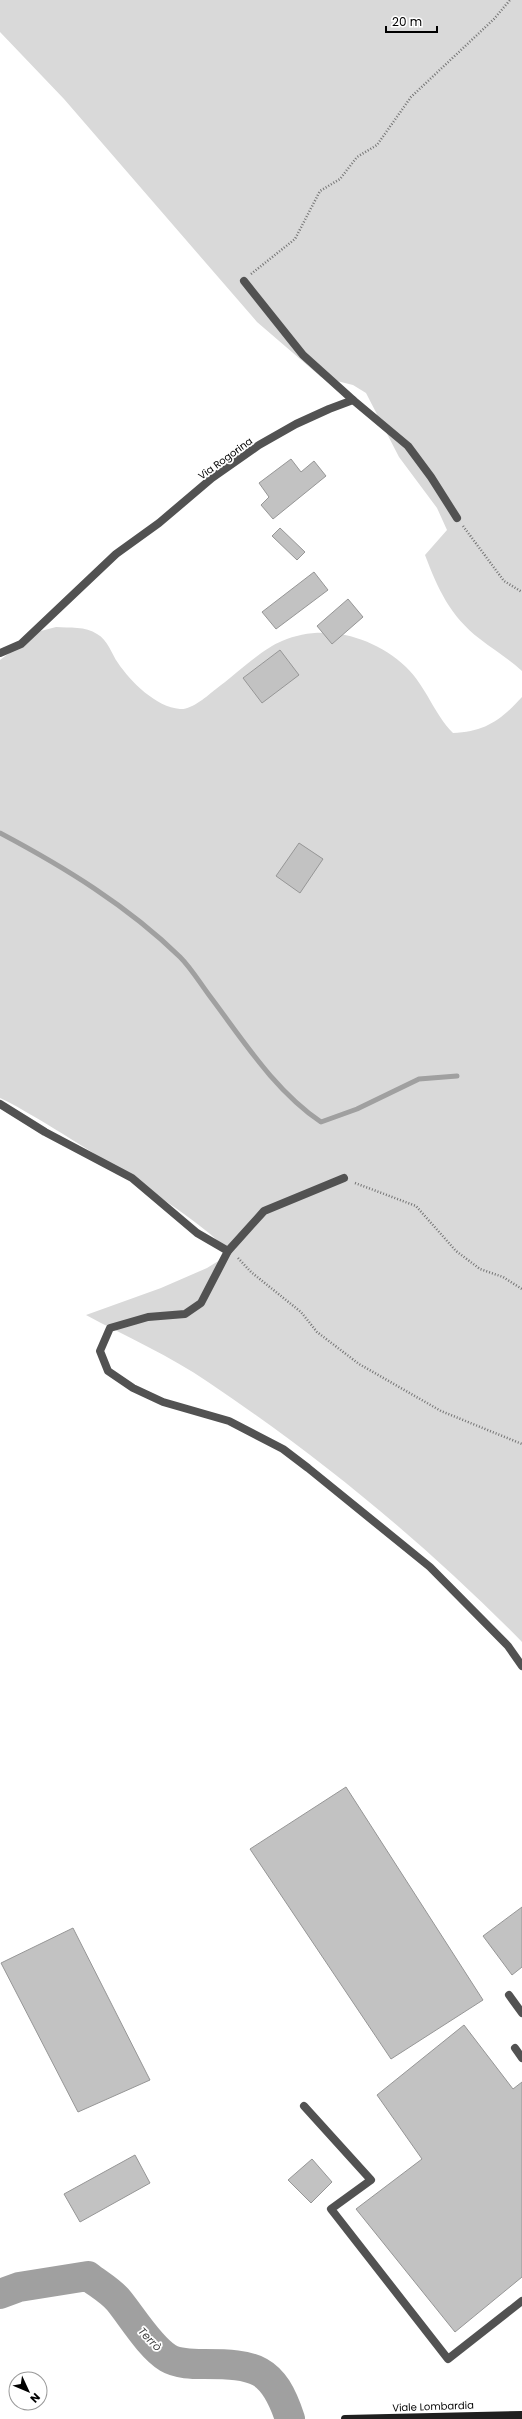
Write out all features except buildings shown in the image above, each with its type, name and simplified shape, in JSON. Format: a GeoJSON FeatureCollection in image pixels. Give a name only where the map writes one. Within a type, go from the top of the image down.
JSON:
{"type":"FeatureCollection","features":[{"type":"Feature","properties":{"kind":"main road","name":"Viale Lombardia"},"geometry":{"type":"LineString","coordinates":[[345,2419],[522,2415]]}},
{"type":"Feature","properties":{"kind":"street"},"geometry":{"type":"LineString","coordinates":[[244,281],[303,355],[353,400],[408,446],[431,477],[457,518]]}},
{"type":"Feature","properties":{"kind":"street","name":"Via Rogorina"},"geometry":{"type":"LineString","coordinates":[[0,653],[21,644],[116,554],[159,523],[212,478],[259,445],[296,424],[353,400]]}},
{"type":"Feature","properties":{"kind":"street"},"geometry":{"type":"LineString","coordinates":[[0,1104],[45,1132],[132,1178],[197,1234],[228,1251]]}},
{"type":"Feature","properties":{"kind":"street"},"geometry":{"type":"LineString","coordinates":[[344,1178],[264,1211],[228,1251],[201,1303],[184,1314],[148,1317],[110,1328],[100,1351],[108,1371],[133,1388],[163,1402],[229,1421],[282,1449],[420,1558],[508,1646],[522,1666]]}},
{"type":"Feature","properties":{"kind":"street"},"geometry":{"type":"LineString","coordinates":[[510,1995],[522,2013]]}},
{"type":"Feature","properties":{"kind":"street"},"geometry":{"type":"LineString","coordinates":[[514,2048],[522,2058]]}},
{"type":"Feature","properties":{"kind":"street"},"geometry":{"type":"LineString","coordinates":[[304,2106],[371,2180],[331,2209],[448,2359],[522,2301]]}},
{"type":"Feature","properties":{"kind":"path"},"geometry":{"type":"LineString","coordinates":[[244,281],[256,268],[296,239],[320,191],[340,179],[357,157],[377,145],[411,97],[494,19],[510,0]]}},
{"type":"Feature","properties":{"kind":"path"},"geometry":{"type":"LineString","coordinates":[[457,518],[504,581],[522,592]]}},
{"type":"Feature","properties":{"kind":"path"},"geometry":{"type":"LineString","coordinates":[[344,1178],[416,1206],[456,1251],[480,1269],[503,1278],[522,1289]]}},
{"type":"Feature","properties":{"kind":"path"},"geometry":{"type":"LineString","coordinates":[[228,1251],[240,1259],[251,1272],[301,1312],[317,1332],[359,1364],[441,1411],[522,1444]]}},
{"type":"Feature","properties":{"kind":"shaded area"},"geometry":{"type":"Polygon","coordinates":[[[0,0],[522,0],[522,671],[470,630],[446,601],[425,555],[447,530],[437,508],[399,457],[366,393],[353,385],[321,377],[257,322],[64,99],[0,32],[0,0]]]}},
{"type":"Feature","properties":{"kind":"shaded area"},"geometry":{"type":"Polygon","coordinates":[[[56,627],[93,631],[104,640],[123,670],[137,685],[153,699],[162,704],[180,709],[185,709],[199,702],[257,656],[274,645],[298,636],[314,633],[331,633],[363,640],[379,647],[393,656],[413,675],[425,691],[440,717],[453,733],[474,730],[492,723],[507,712],[522,697],[522,1642],[486,1606],[410,1537],[332,1472],[291,1441],[194,1373],[164,1355],[86,1315],[161,1288],[207,1268],[220,1260],[226,1250],[215,1238],[158,1196],[82,1146],[18,1107],[0,1098],[0,660],[37,632],[56,627]]]}},
{"type":"Feature","properties":{"kind":"waterway"},"geometry":{"type":"LineString","coordinates":[[0,833],[48,860],[117,904],[160,938],[188,966],[247,1047],[274,1080],[288,1095],[321,1122],[357,1109],[419,1079],[457,1076]]}},
{"type":"Feature","properties":{"kind":"waterway","name":"Terrò"},"geometry":{"type":"LineString","coordinates":[[0,2294],[19,2287],[88,2276],[116,2297],[148,2339],[168,2358],[195,2364],[237,2365],[260,2372],[277,2388],[290,2419]]}}]}
